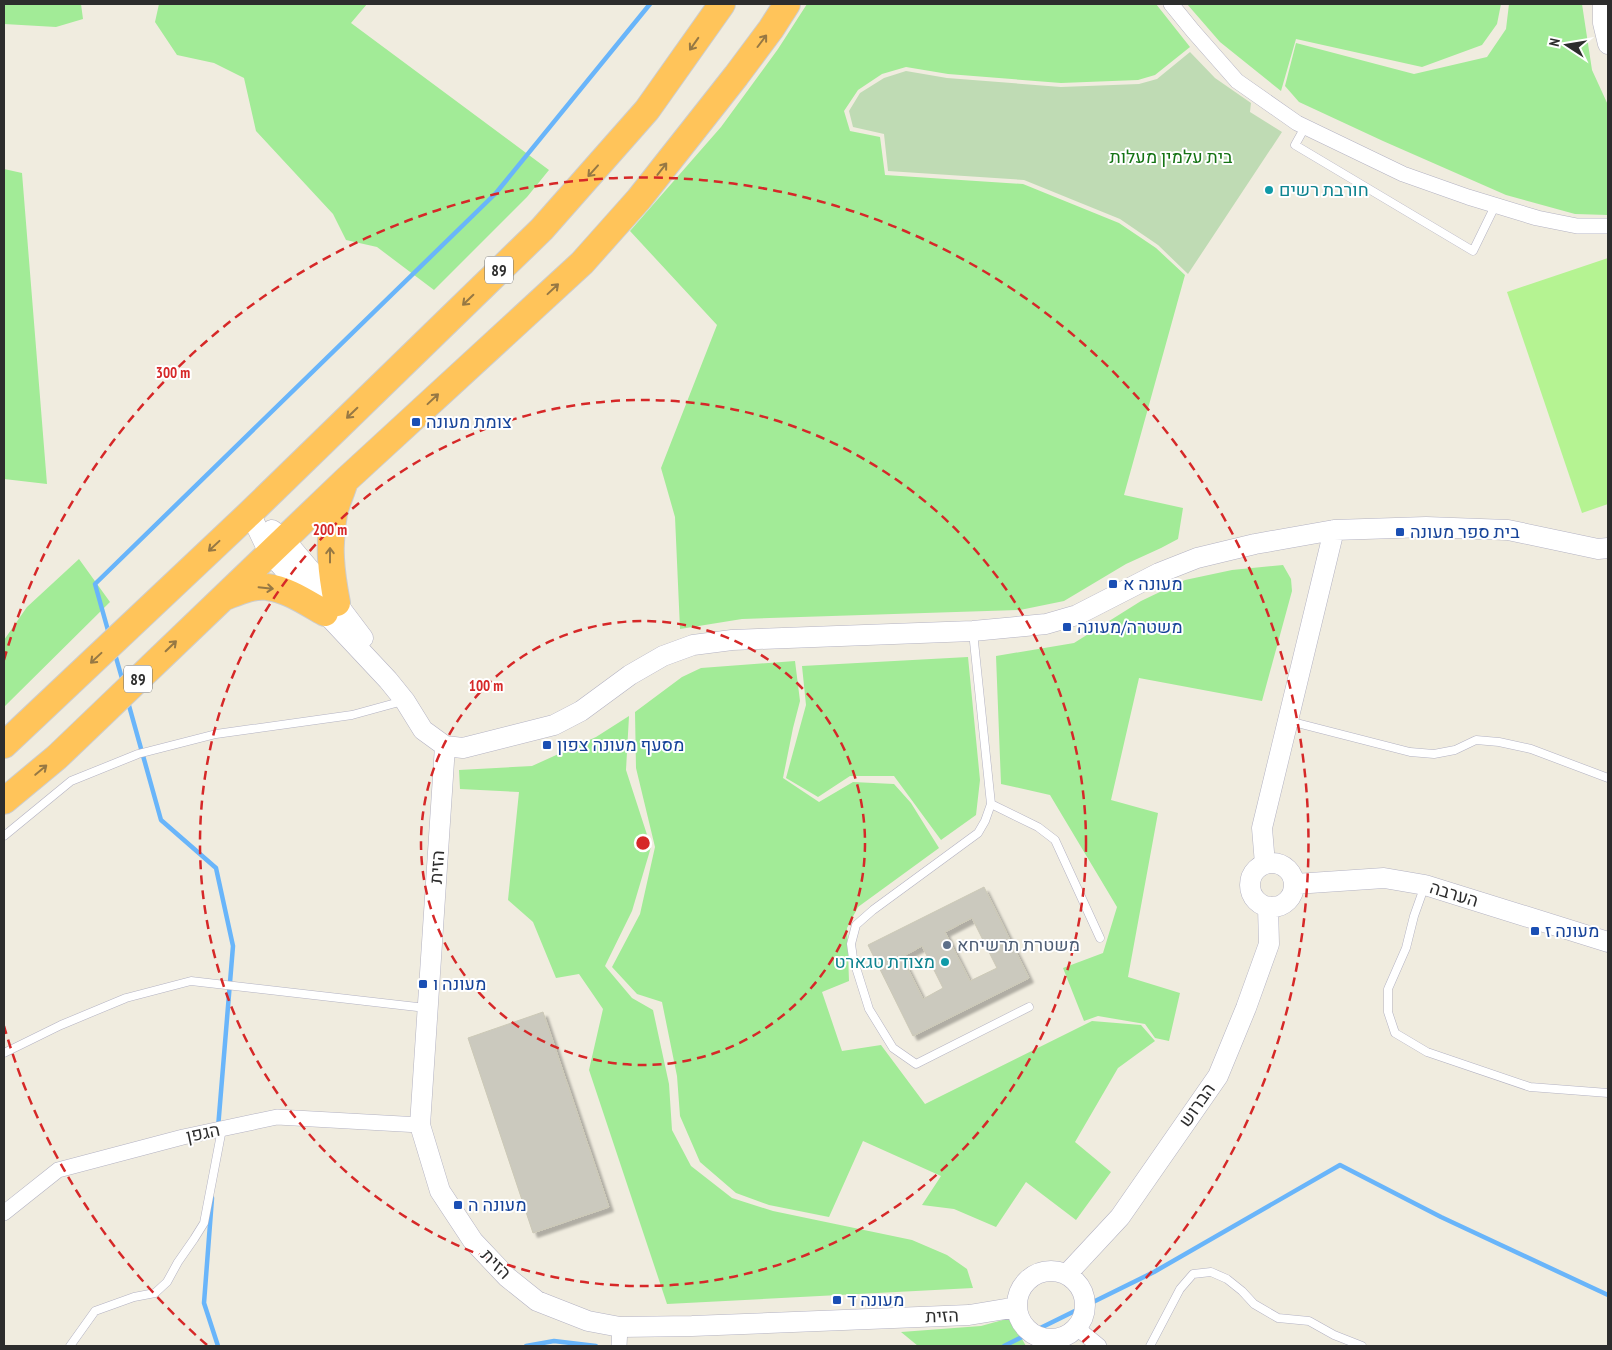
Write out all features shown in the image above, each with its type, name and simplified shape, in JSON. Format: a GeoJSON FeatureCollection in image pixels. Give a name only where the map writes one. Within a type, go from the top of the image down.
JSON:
{"type":"FeatureCollection","features":[{"type":"Feature","properties":{"kind":"highway","name":"89"},"geometry":{"type":"LineString","coordinates":[[4,745],[250,513],[542,229],[648,110],[722,4]]}},
{"type":"Feature","properties":{"kind":"highway","name":"89"},"geometry":{"type":"LineString","coordinates":[[4,801],[57,757],[346,480],[582,263],[639,199],[736,76],[787,4]]}},
{"type":"Feature","properties":{"kind":"highway"},"geometry":{"type":"LineString","coordinates":[[220,599],[245,589],[267,586],[331,608],[330,539],[334,512],[346,480]]}},
{"type":"Feature","properties":{"kind":"main road"},"geometry":{"type":"LineString","coordinates":[[1603,4],[1603,23],[1608,44]]}},
{"type":"Feature","properties":{"kind":"main road"},"geometry":{"type":"LineString","coordinates":[[250,513],[331,608],[405,701],[423,730],[445,746],[463,748],[554,725],[581,711],[630,675],[663,656],[693,645],[732,640],[973,631],[1046,624],[1077,615],[1159,573],[1197,558],[1256,544],[1334,530],[1426,528],[1508,530],[1598,549],[1608,548]]}},
{"type":"Feature","properties":{"kind":"main road"},"geometry":{"type":"LineString","coordinates":[[1265,864],[1262,828],[1334,530]]}},
{"type":"Feature","properties":{"kind":"main road","name":"הזית"},"geometry":{"type":"LineString","coordinates":[[445,746],[420,1125],[440,1190],[473,1241],[507,1277],[537,1301],[588,1320],[619,1336],[692,1326],[969,1315],[1017,1307]]}},
{"type":"Feature","properties":{"kind":"main road"},"geometry":{"type":"LineString","coordinates":[[1275,863],[1289,870],[1295,884],[1289,900],[1283,905],[1268,907],[1254,899],[1250,884],[1253,874],[1258,868],[1265,864],[1275,863]]}},
{"type":"Feature","properties":{"kind":"main road","name":"הערבה"},"geometry":{"type":"LineString","coordinates":[[1295,884],[1384,878],[1425,885],[1608,942]]}},
{"type":"Feature","properties":{"kind":"main road","name":"הברוש"},"geometry":{"type":"LineString","coordinates":[[1067,1274],[1120,1217],[1218,1076],[1246,1008],[1269,944],[1268,907]]}},
{"type":"Feature","properties":{"kind":"main road"},"geometry":{"type":"LineString","coordinates":[[1044,1271],[1067,1274],[1078,1283],[1084,1294],[1086,1306],[1083,1318],[1077,1328],[1062,1337],[1051,1339],[1039,1337],[1029,1331],[1020,1318],[1017,1307],[1019,1295],[1024,1284],[1032,1276],[1044,1271]]}},
{"type":"Feature","properties":{"kind":"street"},"geometry":{"type":"LineString","coordinates":[[1171,4],[1238,81],[1297,123],[1403,174],[1495,206],[1577,226],[1608,226]]}},
{"type":"Feature","properties":{"kind":"street","name":"הגפן"},"geometry":{"type":"LineString","coordinates":[[4,1213],[58,1170],[183,1137],[277,1117],[420,1125]]}},
{"type":"Feature","properties":{"kind":"street"},"geometry":{"type":"LineString","coordinates":[[1077,1328],[1099,1346]]}},
{"type":"Feature","properties":{"kind":"lane"},"geometry":{"type":"LineString","coordinates":[[1305,127],[1295,145],[1474,251],[1495,206]]}},
{"type":"Feature","properties":{"kind":"lane"},"geometry":{"type":"LineString","coordinates":[[973,631],[992,804],[978,833],[873,910],[856,925],[851,944],[853,958],[869,1009],[893,1048],[916,1064],[1029,1007]]}},
{"type":"Feature","properties":{"kind":"lane"},"geometry":{"type":"LineString","coordinates":[[4,836],[71,780],[138,754],[216,734],[352,715],[405,701]]}},
{"type":"Feature","properties":{"kind":"lane"},"geometry":{"type":"LineString","coordinates":[[1288,721],[1410,752],[1434,754],[1455,750],[1476,740],[1499,742],[1530,749],[1608,778]]}},
{"type":"Feature","properties":{"kind":"lane"},"geometry":{"type":"LineString","coordinates":[[992,804],[1038,827],[1055,840],[1100,938]]}},
{"type":"Feature","properties":{"kind":"lane"},"geometry":{"type":"LineString","coordinates":[[1425,885],[1414,916],[1406,948],[1388,989],[1388,1012],[1394,1033],[1427,1052],[1530,1087],[1608,1093]]}},
{"type":"Feature","properties":{"kind":"lane"},"geometry":{"type":"LineString","coordinates":[[4,1053],[62,1025],[126,998],[191,981],[428,1008]]}},
{"type":"Feature","properties":{"kind":"lane"},"geometry":{"type":"LineString","coordinates":[[70,1346],[95,1311],[134,1297],[155,1293],[167,1282],[204,1223],[222,1129]]}},
{"type":"Feature","properties":{"kind":"lane"},"geometry":{"type":"LineString","coordinates":[[1150,1346],[1180,1289],[1193,1274],[1211,1272],[1227,1279],[1254,1304],[1278,1318],[1309,1320],[1334,1334],[1362,1346]]}},
{"type":"Feature","properties":{"kind":"green space"},"geometry":{"type":"Polygon","coordinates":[[[4,4],[81,4],[83,19],[56,27],[4,24],[4,4]]]}},
{"type":"Feature","properties":{"kind":"green space"},"geometry":{"type":"Polygon","coordinates":[[[159,4],[367,4],[351,23],[549,170],[527,197],[434,290],[377,247],[346,240],[333,214],[256,131],[244,78],[214,63],[177,55],[155,22],[159,4]]]}},
{"type":"Feature","properties":{"kind":"green space"},"geometry":{"type":"Polygon","coordinates":[[[807,4],[1156,4],[1190,47],[1155,75],[1138,80],[1061,83],[948,74],[906,67],[882,74],[858,90],[844,111],[850,131],[880,137],[885,175],[1023,184],[1119,223],[1156,248],[1185,275],[1124,495],[1183,508],[1178,539],[1126,564],[1064,601],[1020,610],[742,619],[680,629],[675,517],[661,468],[717,325],[630,231],[721,127],[778,49],[807,4]]]}},
{"type":"Feature","properties":{"kind":"green space"},"geometry":{"type":"Polygon","coordinates":[[[1187,4],[1501,4],[1497,24],[1482,45],[1422,67],[1296,39],[1281,91],[1220,42],[1187,4]]]}},
{"type":"Feature","properties":{"kind":"green space"},"geometry":{"type":"Polygon","coordinates":[[[1509,4],[1582,4],[1592,70],[1608,105],[1608,215],[1575,214],[1506,195],[1299,102],[1285,86],[1296,43],[1414,74],[1487,57],[1506,29],[1509,4]]]}},
{"type":"Feature","properties":{"kind":"green space","name":"בית עלמין מעלות"},"geometry":{"type":"Polygon","coordinates":[[[1190,52],[1215,78],[1251,103],[1250,112],[1282,132],[1188,274],[1158,245],[1120,219],[1024,180],[888,171],[884,134],[853,127],[849,111],[860,93],[884,78],[906,71],[947,78],[1061,87],[1139,84],[1157,79],[1190,52]]]}},
{"type":"Feature","properties":{"kind":"green space"},"geometry":{"type":"Polygon","coordinates":[[[4,169],[22,173],[47,484],[4,479],[4,169]]]}},
{"type":"Feature","properties":{"kind":"green space"},"geometry":{"type":"Polygon","coordinates":[[[1608,258],[1608,504],[1582,513],[1507,292],[1608,258]]]}},
{"type":"Feature","properties":{"kind":"green space"},"geometry":{"type":"Polygon","coordinates":[[[79,559],[110,602],[4,707],[4,640],[27,607],[79,559]]]}},
{"type":"Feature","properties":{"kind":"green space"},"geometry":{"type":"Polygon","coordinates":[[[1283,565],[1291,579],[1292,591],[1262,701],[1139,678],[1111,800],[1158,813],[1128,977],[1180,993],[1169,1041],[1155,1038],[1145,1024],[1098,1016],[1084,1021],[1063,968],[1103,953],[1117,907],[1050,795],[1001,784],[996,656],[1074,643],[1141,601],[1185,580],[1232,570],[1283,565]]]}},
{"type":"Feature","properties":{"kind":"green space"},"geometry":{"type":"Polygon","coordinates":[[[968,657],[980,780],[976,815],[941,840],[894,776],[850,776],[818,797],[786,778],[806,705],[802,666],[968,657]]]}},
{"type":"Feature","properties":{"kind":"green space"},"geometry":{"type":"Polygon","coordinates":[[[795,661],[800,701],[783,778],[819,802],[853,782],[894,784],[911,803],[939,848],[858,907],[847,928],[849,981],[822,992],[842,1051],[881,1045],[925,1104],[1092,1021],[1141,1025],[1155,1041],[1118,1068],[1075,1142],[1111,1172],[1076,1220],[1026,1182],[996,1227],[954,1209],[922,1205],[941,1176],[863,1141],[829,1217],[769,1205],[736,1193],[700,1162],[680,1116],[677,1076],[662,1002],[637,994],[612,967],[640,914],[655,847],[636,768],[635,712],[682,677],[701,668],[795,661]]]}},
{"type":"Feature","properties":{"kind":"green space"},"geometry":{"type":"Polygon","coordinates":[[[629,716],[626,770],[651,847],[632,911],[605,966],[632,998],[653,1010],[669,1084],[672,1130],[691,1166],[732,1198],[773,1211],[912,1240],[947,1255],[967,1269],[973,1288],[667,1304],[589,1070],[603,1009],[579,974],[556,978],[533,922],[508,900],[519,792],[460,789],[459,770],[532,766],[596,737],[629,716]]]}},
{"type":"Feature","properties":{"kind":"green space"},"geometry":{"type":"Polygon","coordinates":[[[1010,1318],[1026,1346],[918,1346],[901,1332],[981,1326],[1010,1318]]]}},
{"type":"Feature","properties":{"kind":"building","name":"מצודת טגארט"},"geometry":{"type":"Polygon","coordinates":[[[984,887],[1029,978],[913,1036],[868,945],[984,887]],[[972,918],[945,932],[970,981],[997,968],[972,918]],[[922,946],[902,957],[923,999],[943,988],[922,946]]]}},
{"type":"Feature","properties":{"kind":"building"},"geometry":{"type":"Polygon","coordinates":[[[543,1012],[609,1207],[533,1233],[468,1038],[543,1012]]]}},
{"type":"Feature","properties":{"kind":"waterway"},"geometry":{"type":"LineString","coordinates":[[109,634],[95,584],[496,193],[650,4]]}},
{"type":"Feature","properties":{"kind":"waterway"},"geometry":{"type":"LineString","coordinates":[[115,654],[123,682]]}},
{"type":"Feature","properties":{"kind":"waterway"},"geometry":{"type":"LineString","coordinates":[[128,702],[161,820],[216,868],[233,946],[218,1128]]}},
{"type":"Feature","properties":{"kind":"waterway"},"geometry":{"type":"LineString","coordinates":[[1004,1346],[1154,1272],[1340,1165],[1441,1217],[1608,1295]]}},
{"type":"Feature","properties":{"kind":"waterway"},"geometry":{"type":"LineString","coordinates":[[212,1198],[204,1303],[218,1346]]}},
{"type":"Feature","properties":{"kind":"waterway"},"geometry":{"type":"LineString","coordinates":[[526,1346],[554,1341],[596,1346]]}},
{"type":"Feature","properties":{"kind":"place","name":"חורבת רשים"},"geometry":{"type":"Point","coordinates":[1269,190]}},
{"type":"Feature","properties":{"kind":"place","name":"צומת מעונה"},"geometry":{"type":"Point","coordinates":[416,422]}},
{"type":"Feature","properties":{"kind":"place","name":"בית ספר מעונה"},"geometry":{"type":"Point","coordinates":[1400,532]}},
{"type":"Feature","properties":{"kind":"place","name":"מעונה א"},"geometry":{"type":"Point","coordinates":[1113,584]}},
{"type":"Feature","properties":{"kind":"place","name":"משטרה/מעונה"},"geometry":{"type":"Point","coordinates":[1067,627]}},
{"type":"Feature","properties":{"kind":"place","name":"מסעף מעונה צפון"},"geometry":{"type":"Point","coordinates":[547,745]}},
{"type":"Feature","properties":{"kind":"place","name":"מעונה ז"},"geometry":{"type":"Point","coordinates":[1535,931]}},
{"type":"Feature","properties":{"kind":"place","name":"משטרת תרשיחא"},"geometry":{"type":"Point","coordinates":[947,945]}},
{"type":"Feature","properties":{"kind":"place","name":"מצודת טגארט"},"geometry":{"type":"Point","coordinates":[945,962]}},
{"type":"Feature","properties":{"kind":"place","name":"מעונה ו"},"geometry":{"type":"Point","coordinates":[423,984]}},
{"type":"Feature","properties":{"kind":"place","name":"מעונה ה"},"geometry":{"type":"Point","coordinates":[458,1205]}},
{"type":"Feature","properties":{"kind":"place","name":"מעונה ד"},"geometry":{"type":"Point","coordinates":[837,1300]}}]}
